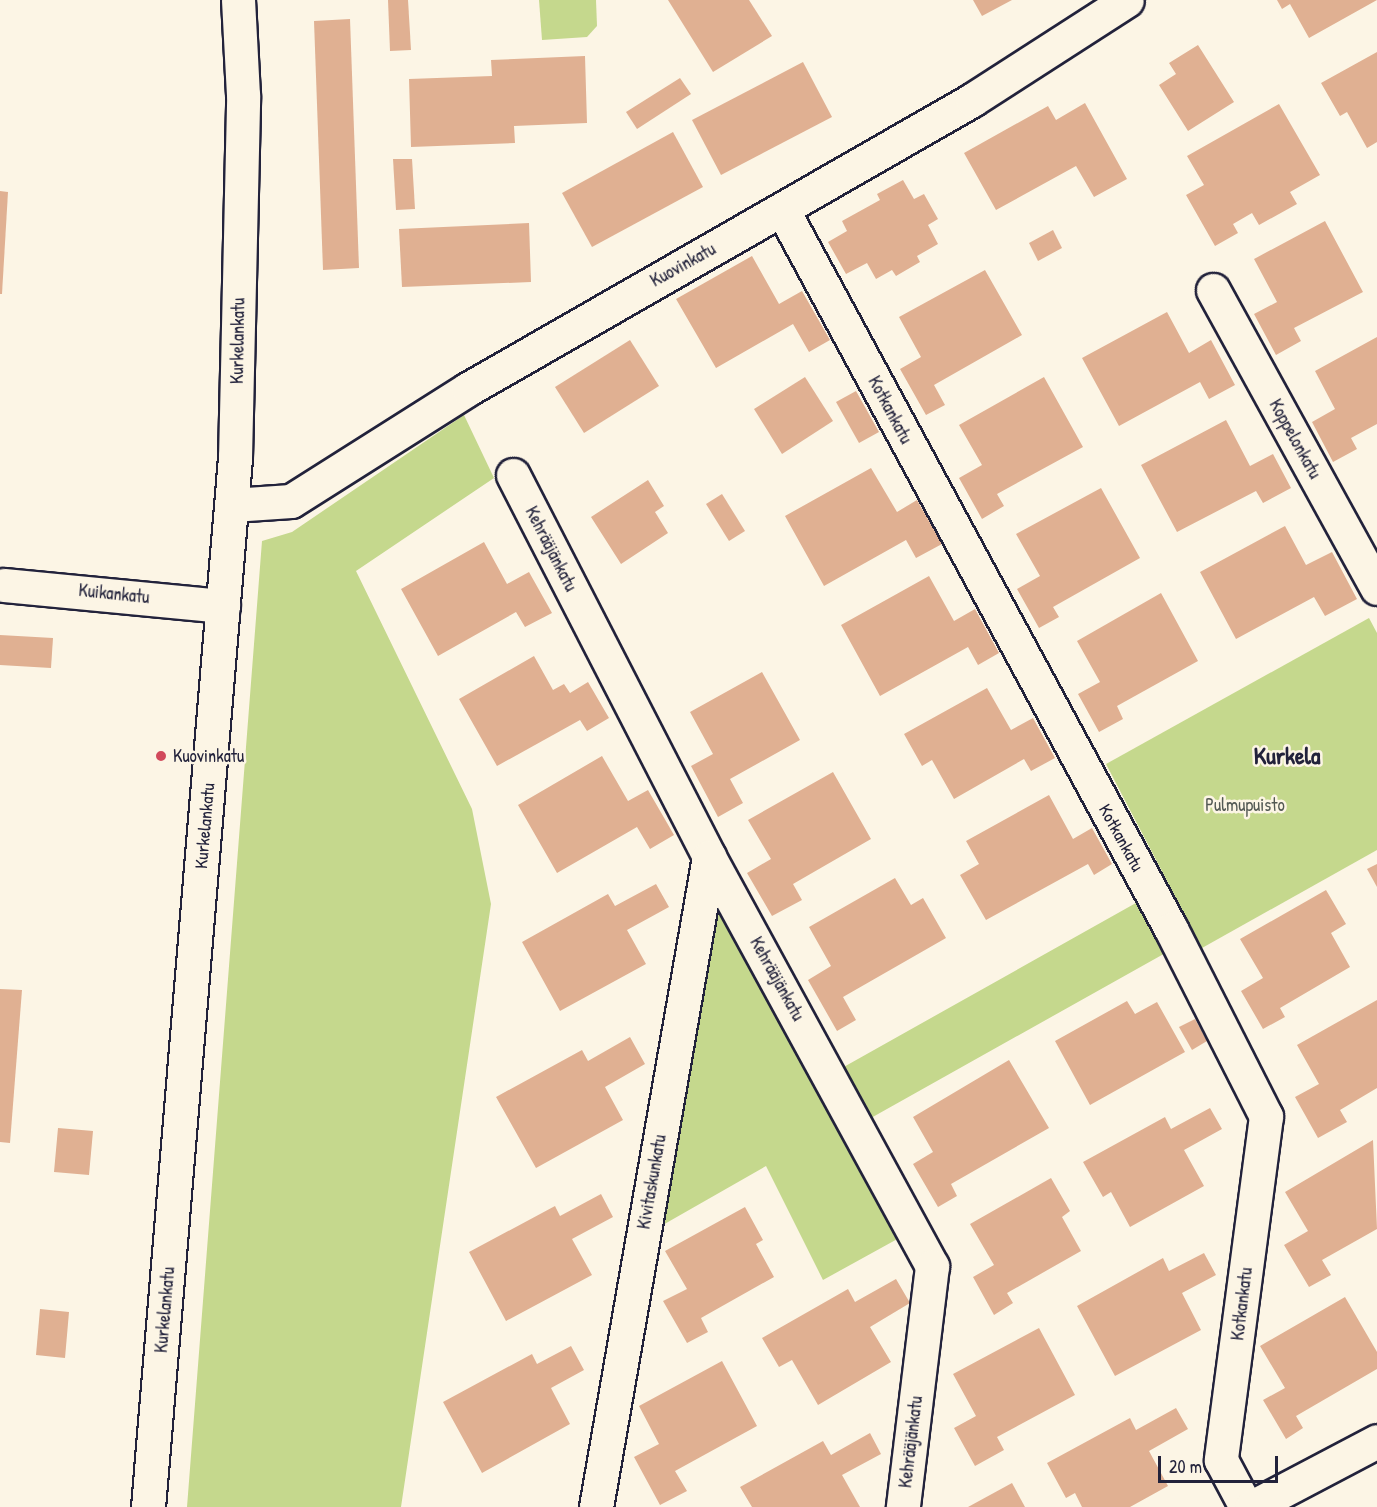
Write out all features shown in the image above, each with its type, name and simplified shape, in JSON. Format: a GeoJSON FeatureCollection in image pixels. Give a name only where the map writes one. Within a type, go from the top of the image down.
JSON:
{"type":"FeatureCollection","features":[{"type":"Feature","properties":{"kind":"street","name":"Kurkelankatu"},"geometry":{"type":"LineString","coordinates":[[148,1507],[232,505],[243,95],[238,0]]}},
{"type":"Feature","properties":{"kind":"street","name":"Kuovinkatu"},"geometry":{"type":"LineString","coordinates":[[232,505],[291,501],[468,389],[972,100],[1127,0]]}},
{"type":"Feature","properties":{"kind":"street","name":"Kotkankatu"},"geometry":{"type":"LineString","coordinates":[[782,209],[1171,929],[1266,1116],[1221,1460],[1246,1507]]}},
{"type":"Feature","properties":{"kind":"street","name":"Koppelonkatu"},"geometry":{"type":"LineString","coordinates":[[1213,290],[1377,588]]}},
{"type":"Feature","properties":{"kind":"street","name":"Kehrääjänkatu"},"geometry":{"type":"LineString","coordinates":[[513,475],[710,857],[932,1266],[903,1507]]}},
{"type":"Feature","properties":{"kind":"street","name":"Kuikankatu"},"geometry":{"type":"LineString","coordinates":[[4,585],[223,606]]}},
{"type":"Feature","properties":{"kind":"street","name":"Kivitaskunkatu"},"geometry":{"type":"LineString","coordinates":[[596,1507],[710,857]]}},
{"type":"Feature","properties":{"kind":"street"},"geometry":{"type":"LineString","coordinates":[[1252,1507],[1377,1442]]}},
{"type":"Feature","properties":{"kind":"green space"},"geometry":{"type":"Polygon","coordinates":[[[539,0],[596,0],[597,26],[587,37],[542,40],[539,0]]]}},
{"type":"Feature","properties":{"kind":"green space"},"geometry":{"type":"Polygon","coordinates":[[[464,415],[494,478],[356,571],[472,809],[491,904],[401,1507],[187,1507],[262,541],[292,532],[464,415]]]}},
{"type":"Feature","properties":{"kind":"green space","name":"Pulmupuisto"},"geometry":{"type":"Polygon","coordinates":[[[1369,618],[1377,633],[1377,850],[1202,948],[1106,764],[1369,618]]]}},
{"type":"Feature","properties":{"kind":"green space"},"geometry":{"type":"Polygon","coordinates":[[[1143,899],[1169,951],[846,1132],[901,1237],[823,1280],[766,1166],[661,1226],[716,907],[817,1082],[1143,899]]]}},
{"type":"Feature","properties":{"kind":"building"},"geometry":{"type":"Polygon","coordinates":[[[388,0],[408,0],[411,50],[390,51],[388,0]]]}},
{"type":"Feature","properties":{"kind":"building"},"geometry":{"type":"Polygon","coordinates":[[[668,0],[749,0],[772,36],[713,72],[668,0]]]}},
{"type":"Feature","properties":{"kind":"building"},"geometry":{"type":"Polygon","coordinates":[[[973,0],[1012,0],[982,16],[973,0]]]}},
{"type":"Feature","properties":{"kind":"building"},"geometry":{"type":"Polygon","coordinates":[[[1277,0],[1377,0],[1309,38],[1290,4],[1282,9],[1277,0]]]}},
{"type":"Feature","properties":{"kind":"building"},"geometry":{"type":"Polygon","coordinates":[[[350,19],[359,268],[323,270],[314,21],[350,19]]]}},
{"type":"Feature","properties":{"kind":"building"},"geometry":{"type":"Polygon","coordinates":[[[1198,45],[1234,102],[1188,131],[1159,85],[1176,74],[1169,63],[1198,45]]]}},
{"type":"Feature","properties":{"kind":"building"},"geometry":{"type":"Polygon","coordinates":[[[1377,52],[1377,142],[1367,148],[1347,112],[1340,116],[1321,83],[1377,52]]]}},
{"type":"Feature","properties":{"kind":"building"},"geometry":{"type":"Polygon","coordinates":[[[585,56],[587,123],[514,126],[515,143],[411,147],[409,79],[492,76],[491,60],[585,56]]]}},
{"type":"Feature","properties":{"kind":"building"},"geometry":{"type":"Polygon","coordinates":[[[803,62],[832,117],[721,175],[692,120],[803,62]]]}},
{"type":"Feature","properties":{"kind":"building"},"geometry":{"type":"Polygon","coordinates":[[[680,78],[691,94],[637,129],[626,112],[680,78]]]}},
{"type":"Feature","properties":{"kind":"building"},"geometry":{"type":"Polygon","coordinates":[[[1085,103],[1127,179],[1094,197],[1076,166],[996,210],[964,153],[1048,106],[1056,120],[1085,103]]]}},
{"type":"Feature","properties":{"kind":"building"},"geometry":{"type":"Polygon","coordinates":[[[1279,104],[1320,175],[1290,192],[1297,204],[1259,225],[1252,213],[1233,224],[1238,233],[1215,246],[1186,195],[1204,185],[1187,156],[1279,104]]]}},
{"type":"Feature","properties":{"kind":"building"},"geometry":{"type":"Polygon","coordinates":[[[673,132],[703,187],[592,247],[562,193],[673,132]]]}},
{"type":"Feature","properties":{"kind":"building"},"geometry":{"type":"Polygon","coordinates":[[[393,159],[412,159],[415,209],[396,210],[393,159]]]}},
{"type":"Feature","properties":{"kind":"building"},"geometry":{"type":"Polygon","coordinates":[[[903,180],[914,199],[924,194],[938,219],[928,225],[938,244],[917,256],[920,262],[896,276],[892,270],[876,279],[867,263],[846,274],[828,242],[847,231],[842,221],[880,200],[877,194],[903,180]]]}},
{"type":"Feature","properties":{"kind":"building"},"geometry":{"type":"Polygon","coordinates":[[[0,191],[8,192],[2,294],[0,294],[0,191]]]}},
{"type":"Feature","properties":{"kind":"building"},"geometry":{"type":"Polygon","coordinates":[[[1325,221],[1363,292],[1294,328],[1301,341],[1276,355],[1254,314],[1277,302],[1254,259],[1325,221]]]}},
{"type":"Feature","properties":{"kind":"building"},"geometry":{"type":"Polygon","coordinates":[[[529,223],[531,282],[402,287],[399,229],[529,223]]]}},
{"type":"Feature","properties":{"kind":"building"},"geometry":{"type":"Polygon","coordinates":[[[1053,230],[1062,248],[1038,261],[1029,243],[1053,230]]]}},
{"type":"Feature","properties":{"kind":"building"},"geometry":{"type":"Polygon","coordinates":[[[752,256],[779,304],[802,291],[830,340],[809,352],[793,324],[716,368],[676,299],[752,256]]]}},
{"type":"Feature","properties":{"kind":"building"},"geometry":{"type":"Polygon","coordinates":[[[985,270],[1022,335],[934,385],[945,405],[926,415],[900,369],[921,357],[899,317],[985,270]]]}},
{"type":"Feature","properties":{"kind":"building"},"geometry":{"type":"Polygon","coordinates":[[[1167,312],[1189,353],[1211,340],[1235,385],[1209,399],[1200,382],[1119,426],[1082,358],[1167,312]]]}},
{"type":"Feature","properties":{"kind":"building"},"geometry":{"type":"Polygon","coordinates":[[[1377,337],[1377,424],[1351,438],[1357,449],[1333,462],[1312,422],[1335,409],[1315,371],[1377,337]]]}},
{"type":"Feature","properties":{"kind":"building"},"geometry":{"type":"Polygon","coordinates":[[[630,340],[659,386],[584,433],[555,387],[630,340]]]}},
{"type":"Feature","properties":{"kind":"building"},"geometry":{"type":"Polygon","coordinates":[[[805,377],[833,421],[782,454],[754,409],[805,377]]]}},
{"type":"Feature","properties":{"kind":"building"},"geometry":{"type":"Polygon","coordinates":[[[1044,377],[1083,447],[997,494],[1004,506],[982,519],[959,478],[982,465],[959,425],[1044,377]]]}},
{"type":"Feature","properties":{"kind":"building"},"geometry":{"type":"Polygon","coordinates":[[[856,391],[879,432],[859,443],[836,402],[856,391]]]}},
{"type":"Feature","properties":{"kind":"building"},"geometry":{"type":"Polygon","coordinates":[[[1226,420],[1250,466],[1273,454],[1291,488],[1263,503],[1256,491],[1177,532],[1141,465],[1226,420]]]}},
{"type":"Feature","properties":{"kind":"building"},"geometry":{"type":"Polygon","coordinates":[[[871,468],[897,512],[917,500],[942,544],[916,558],[906,540],[824,586],[785,516],[871,468]]]}},
{"type":"Feature","properties":{"kind":"building"},"geometry":{"type":"Polygon","coordinates":[[[648,480],[664,506],[655,512],[668,533],[621,564],[591,517],[648,480]]]}},
{"type":"Feature","properties":{"kind":"building"},"geometry":{"type":"Polygon","coordinates":[[[1101,488],[1140,558],[1053,607],[1059,617],[1039,628],[1017,589],[1040,576],[1016,534],[1101,488]]]}},
{"type":"Feature","properties":{"kind":"building"},"geometry":{"type":"Polygon","coordinates":[[[722,494],[745,531],[729,541],[706,504],[722,494]]]}},
{"type":"Feature","properties":{"kind":"building"},"geometry":{"type":"Polygon","coordinates":[[[1285,526],[1306,565],[1332,552],[1357,599],[1325,616],[1314,597],[1236,639],[1200,572],[1285,526]]]}},
{"type":"Feature","properties":{"kind":"building"},"geometry":{"type":"Polygon","coordinates":[[[484,542],[507,584],[529,572],[552,613],[525,627],[516,612],[438,656],[401,589],[484,542]]]}},
{"type":"Feature","properties":{"kind":"building"},"geometry":{"type":"Polygon","coordinates":[[[929,576],[954,621],[975,609],[999,653],[978,665],[968,647],[880,696],[841,625],[929,576]]]}},
{"type":"Feature","properties":{"kind":"building"},"geometry":{"type":"Polygon","coordinates":[[[1161,593],[1198,661],[1117,706],[1123,719],[1099,732],[1078,694],[1100,682],[1077,641],[1161,593]]]}},
{"type":"Feature","properties":{"kind":"building"},"geometry":{"type":"Polygon","coordinates":[[[0,635],[53,638],[51,668],[0,665],[0,635]]]}},
{"type":"Feature","properties":{"kind":"building"},"geometry":{"type":"Polygon","coordinates":[[[534,656],[553,690],[564,684],[570,693],[588,682],[609,718],[587,731],[580,720],[497,766],[459,699],[534,656]]]}},
{"type":"Feature","properties":{"kind":"building"},"geometry":{"type":"Polygon","coordinates":[[[762,672],[800,740],[730,779],[743,803],[718,817],[691,766],[713,754],[690,712],[762,672]]]}},
{"type":"Feature","properties":{"kind":"building"},"geometry":{"type":"Polygon","coordinates":[[[987,688],[1011,730],[1033,718],[1055,758],[1031,771],[1024,759],[954,799],[932,760],[922,766],[904,734],[987,688]]]}},
{"type":"Feature","properties":{"kind":"building"},"geometry":{"type":"Polygon","coordinates":[[[602,756],[628,801],[648,790],[674,835],[650,849],[637,827],[557,873],[518,805],[602,756]]]}},
{"type":"Feature","properties":{"kind":"building"},"geometry":{"type":"Polygon","coordinates":[[[833,772],[871,839],[793,884],[802,900],[772,916],[747,873],[771,859],[748,820],[833,772]]]}},
{"type":"Feature","properties":{"kind":"building"},"geometry":{"type":"Polygon","coordinates":[[[1049,795],[1073,839],[1092,828],[1112,864],[1094,875],[1088,864],[986,920],[960,875],[979,864],[966,841],[1049,795]]]}},
{"type":"Feature","properties":{"kind":"building"},"geometry":{"type":"Polygon","coordinates":[[[1377,864],[1377,887],[1367,869],[1377,864]]]}},
{"type":"Feature","properties":{"kind":"building"},"geometry":{"type":"Polygon","coordinates":[[[895,878],[911,905],[923,898],[946,938],[843,997],[856,1020],[837,1031],[808,980],[831,966],[809,927],[895,878]]]}},
{"type":"Feature","properties":{"kind":"building"},"geometry":{"type":"Polygon","coordinates":[[[656,884],[669,907],[627,930],[646,964],[560,1011],[522,942],[608,894],[615,906],[656,884]]]}},
{"type":"Feature","properties":{"kind":"building"},"geometry":{"type":"Polygon","coordinates":[[[1326,890],[1346,924],[1331,933],[1350,967],[1280,1008],[1285,1017],[1263,1029],[1241,991],[1263,978],[1240,939],[1326,890]]]}},
{"type":"Feature","properties":{"kind":"building"},"geometry":{"type":"Polygon","coordinates":[[[0,989],[22,990],[10,1143],[0,1142],[0,989]]]}},
{"type":"Feature","properties":{"kind":"building"},"geometry":{"type":"Polygon","coordinates":[[[1377,1000],[1377,1088],[1340,1110],[1347,1122],[1318,1138],[1295,1097],[1319,1084],[1297,1045],[1377,1000]]]}},
{"type":"Feature","properties":{"kind":"building"},"geometry":{"type":"Polygon","coordinates":[[[1127,1001],[1135,1014],[1157,1002],[1185,1052],[1090,1105],[1055,1041],[1127,1001]]]}},
{"type":"Feature","properties":{"kind":"building"},"geometry":{"type":"Polygon","coordinates":[[[1195,1019],[1207,1041],[1192,1050],[1179,1027],[1195,1019]]]}},
{"type":"Feature","properties":{"kind":"building"},"geometry":{"type":"Polygon","coordinates":[[[630,1037],[645,1064],[605,1087],[623,1120],[536,1168],[496,1097],[582,1050],[588,1061],[630,1037]]]}},
{"type":"Feature","properties":{"kind":"building"},"geometry":{"type":"Polygon","coordinates":[[[1009,1060],[1049,1128],[951,1184],[957,1196],[938,1207],[913,1164],[933,1152],[913,1117],[1009,1060]]]}},
{"type":"Feature","properties":{"kind":"building"},"geometry":{"type":"Polygon","coordinates":[[[1210,1108],[1222,1129],[1184,1150],[1204,1186],[1130,1227],[1111,1192],[1103,1197],[1083,1162],[1165,1117],[1171,1129],[1210,1108]]]}},
{"type":"Feature","properties":{"kind":"building"},"geometry":{"type":"Polygon","coordinates":[[[58,1128],[93,1131],[89,1175],[54,1172],[58,1128]]]}},
{"type":"Feature","properties":{"kind":"building"},"geometry":{"type":"Polygon","coordinates":[[[1373,1140],[1377,1229],[1322,1260],[1331,1275],[1309,1287],[1284,1245],[1308,1231],[1285,1192],[1373,1140]]]}},
{"type":"Feature","properties":{"kind":"building"},"geometry":{"type":"Polygon","coordinates":[[[1051,1178],[1070,1211],[1062,1217],[1081,1251],[1007,1293],[1013,1303],[994,1315],[973,1277],[994,1265],[970,1224],[1051,1178]]]}},
{"type":"Feature","properties":{"kind":"building"},"geometry":{"type":"Polygon","coordinates":[[[601,1194],[613,1217],[572,1239],[592,1275],[506,1321],[469,1252],[555,1206],[560,1216],[601,1194]]]}},
{"type":"Feature","properties":{"kind":"building"},"geometry":{"type":"Polygon","coordinates":[[[745,1207],[763,1240],[756,1244],[774,1277],[701,1318],[708,1332],[687,1343],[663,1301],[687,1289],[665,1251],[745,1207]]]}},
{"type":"Feature","properties":{"kind":"building"},"geometry":{"type":"Polygon","coordinates":[[[1204,1253],[1216,1275],[1182,1293],[1201,1330],[1115,1376],[1077,1306],[1163,1258],[1169,1271],[1204,1253]]]}},
{"type":"Feature","properties":{"kind":"building"},"geometry":{"type":"Polygon","coordinates":[[[896,1279],[910,1303],[870,1327],[891,1362],[818,1405],[792,1360],[779,1367],[762,1338],[848,1289],[855,1302],[896,1279]]]}},
{"type":"Feature","properties":{"kind":"building"},"geometry":{"type":"Polygon","coordinates":[[[1345,1297],[1377,1352],[1377,1369],[1296,1416],[1303,1428],[1286,1439],[1263,1400],[1285,1388],[1260,1346],[1345,1297]]]}},
{"type":"Feature","properties":{"kind":"building"},"geometry":{"type":"Polygon","coordinates":[[[40,1309],[69,1312],[65,1358],[36,1355],[40,1309]]]}},
{"type":"Feature","properties":{"kind":"building"},"geometry":{"type":"Polygon","coordinates":[[[1039,1328],[1075,1395],[997,1437],[1004,1450],[975,1466],[954,1428],[976,1416],[953,1374],[1039,1328]]]}},
{"type":"Feature","properties":{"kind":"building"},"geometry":{"type":"Polygon","coordinates":[[[571,1346],[584,1370],[551,1388],[570,1424],[482,1473],[443,1402],[532,1354],[537,1364],[571,1346]]]}},
{"type":"Feature","properties":{"kind":"building"},"geometry":{"type":"Polygon","coordinates":[[[722,1361],[757,1426],[675,1471],[687,1491],[660,1505],[634,1457],[659,1444],[639,1406],[722,1361]]]}},
{"type":"Feature","properties":{"kind":"building"},"geometry":{"type":"Polygon","coordinates":[[[1176,1408],[1188,1429],[1149,1451],[1168,1486],[1130,1507],[1082,1507],[1075,1493],[1066,1498],[1047,1463],[1130,1418],[1136,1430],[1176,1408]]]}},
{"type":"Feature","properties":{"kind":"building"},"geometry":{"type":"Polygon","coordinates":[[[870,1433],[881,1454],[842,1475],[860,1507],[752,1507],[740,1487],[823,1441],[831,1455],[870,1433]]]}},
{"type":"Feature","properties":{"kind":"building"},"geometry":{"type":"Polygon","coordinates":[[[1012,1483],[1025,1507],[968,1507],[1012,1483]]]}},
{"type":"Feature","properties":{"kind":"place","name":"Kuovinkatu"},"geometry":{"type":"Point","coordinates":[161,756]}},
{"type":"Feature","properties":{"kind":"district","name":"Kurkela"},"geometry":{"type":"Point","coordinates":[1287,756]}}]}
